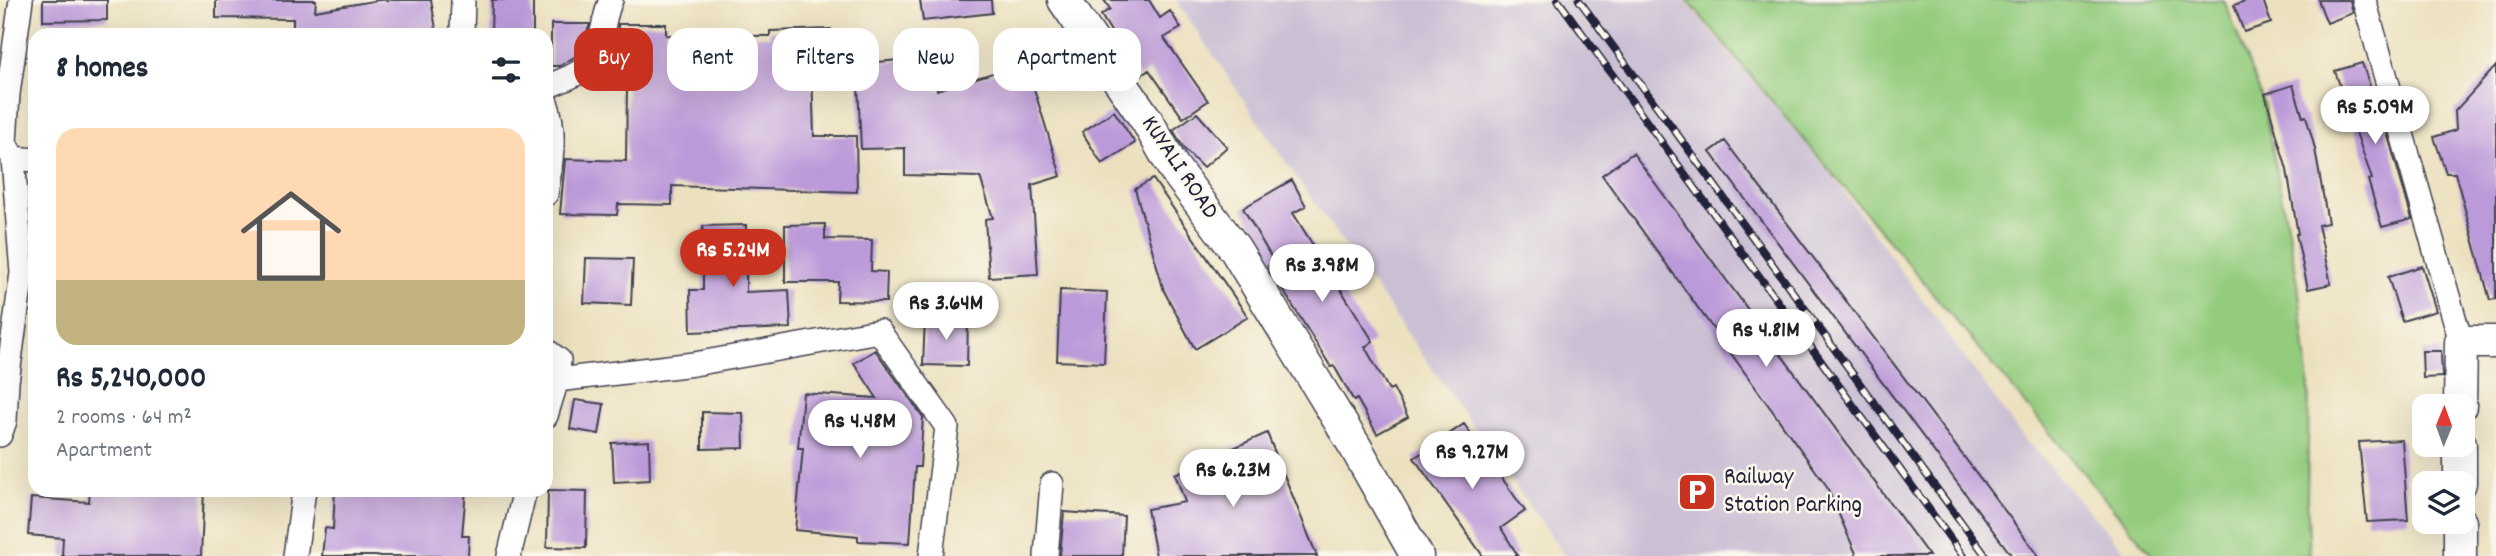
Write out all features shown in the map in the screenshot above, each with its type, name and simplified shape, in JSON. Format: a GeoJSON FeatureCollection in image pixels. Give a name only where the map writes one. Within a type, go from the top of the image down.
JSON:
{"type":"FeatureCollection","features":[{"type":"Feature","properties":{"kind":"main road","name":"KUYALI ROAD"},"geometry":{"type":"LineString","coordinates":[[1064,0],[1147,121],[1173,167],[1235,249],[1356,448],[1417,556]]}},
{"type":"Feature","properties":{"kind":"main road"},"geometry":{"type":"LineString","coordinates":[[2460,394],[2461,342],[2496,342]]}},
{"type":"Feature","properties":{"kind":"main road"},"geometry":{"type":"LineString","coordinates":[[2459,556],[2460,534]]}},
{"type":"Feature","properties":{"kind":"street"},"geometry":{"type":"LineString","coordinates":[[0,435],[5,421],[22,273],[24,159],[5,144],[8,94],[21,0]]}},
{"type":"Feature","properties":{"kind":"street"},"geometry":{"type":"LineString","coordinates":[[462,28],[463,0]]}},
{"type":"Feature","properties":{"kind":"street"},"geometry":{"type":"LineString","coordinates":[[553,84],[587,68],[598,53],[605,13],[611,0]]}},
{"type":"Feature","properties":{"kind":"street"},"geometry":{"type":"LineString","coordinates":[[2364,0],[2461,342]]}},
{"type":"Feature","properties":{"kind":"street"},"geometry":{"type":"LineString","coordinates":[[557,380],[694,365],[879,331],[947,427],[931,556]]}},
{"type":"Feature","properties":{"kind":"street"},"geometry":{"type":"LineString","coordinates":[[553,355],[559,360],[553,393]]}},
{"type":"Feature","properties":{"kind":"street"},"geometry":{"type":"LineString","coordinates":[[1046,556],[1052,484]]}},
{"type":"Feature","properties":{"kind":"street"},"geometry":{"type":"LineString","coordinates":[[295,556],[303,497]]}},
{"type":"Feature","properties":{"kind":"street"},"geometry":{"type":"LineString","coordinates":[[509,556],[523,497]]}},
{"type":"Feature","properties":{"kind":"shaded area"},"geometry":{"type":"Polygon","coordinates":[[[1176,0],[1684,0],[1833,177],[2020,434],[2129,556],[1565,556],[1276,148],[1176,0]]]}},
{"type":"Feature","properties":{"kind":"green space"},"geometry":{"type":"Polygon","coordinates":[[[1687,0],[2224,0],[2263,101],[2298,282],[2309,387],[2307,496],[2310,556],[2153,556],[1687,0]]]}},
{"type":"Feature","properties":{"kind":"building"},"geometry":{"type":"Polygon","coordinates":[[[43,0],[107,0],[107,20],[43,21],[43,0]]]}},
{"type":"Feature","properties":{"kind":"building"},"geometry":{"type":"Polygon","coordinates":[[[216,0],[316,0],[315,11],[379,0],[431,0],[436,28],[293,28],[293,19],[216,18],[216,0]]]}},
{"type":"Feature","properties":{"kind":"building"},"geometry":{"type":"Polygon","coordinates":[[[492,0],[533,0],[533,28],[491,28],[492,0]]]}},
{"type":"Feature","properties":{"kind":"building"},"geometry":{"type":"Polygon","coordinates":[[[920,0],[991,0],[992,13],[923,21],[920,0]]]}},
{"type":"Feature","properties":{"kind":"building"},"geometry":{"type":"Polygon","coordinates":[[[1104,0],[1149,0],[1160,18],[1170,11],[1181,28],[1164,38],[1208,101],[1183,118],[1149,70],[1141,76],[1141,28],[1109,28],[1101,15],[1110,9],[1104,0]]]}},
{"type":"Feature","properties":{"kind":"building"},"geometry":{"type":"Polygon","coordinates":[[[2248,0],[2263,0],[2271,23],[2244,32],[2234,5],[2248,0]]]}},
{"type":"Feature","properties":{"kind":"building"},"geometry":{"type":"Polygon","coordinates":[[[2318,0],[2350,0],[2353,13],[2327,23],[2318,0]]]}},
{"type":"Feature","properties":{"kind":"building"},"geometry":{"type":"Polygon","coordinates":[[[551,24],[590,24],[589,28],[574,28],[574,57],[560,66],[553,66],[551,24]]]}},
{"type":"Feature","properties":{"kind":"building"},"geometry":{"type":"Polygon","coordinates":[[[618,24],[666,24],[667,91],[758,91],[758,36],[770,36],[772,31],[772,91],[813,91],[814,136],[856,136],[857,192],[672,186],[672,205],[618,204],[617,215],[560,214],[565,159],[626,161],[627,91],[653,91],[653,28],[618,28],[618,24]]]}},
{"type":"Feature","properties":{"kind":"building"},"geometry":{"type":"Polygon","coordinates":[[[893,61],[893,91],[979,91],[979,77],[993,73],[993,91],[1035,91],[1061,176],[1032,185],[1038,274],[989,277],[985,219],[993,218],[980,177],[905,175],[905,148],[861,149],[858,91],[879,91],[879,62],[893,61]]]}},
{"type":"Feature","properties":{"kind":"building"},"geometry":{"type":"Polygon","coordinates":[[[2362,63],[2383,119],[2412,219],[2382,227],[2368,180],[2372,179],[2335,71],[2362,63]]]}},
{"type":"Feature","properties":{"kind":"building"},"geometry":{"type":"Polygon","coordinates":[[[2496,66],[2496,299],[2490,300],[2455,173],[2446,173],[2434,137],[2456,130],[2455,111],[2496,66]]]}},
{"type":"Feature","properties":{"kind":"building"},"geometry":{"type":"Polygon","coordinates":[[[2293,85],[2303,117],[2306,116],[2315,149],[2328,223],[2318,225],[2331,284],[2308,289],[2296,234],[2287,170],[2265,94],[2293,85]]]}},
{"type":"Feature","properties":{"kind":"building"},"geometry":{"type":"Polygon","coordinates":[[[1114,111],[1135,143],[1102,164],[1082,132],[1114,111]]]}},
{"type":"Feature","properties":{"kind":"building"},"geometry":{"type":"Polygon","coordinates":[[[1197,113],[1227,147],[1203,168],[1185,150],[1173,130],[1197,113]]]}},
{"type":"Feature","properties":{"kind":"building"},"geometry":{"type":"Polygon","coordinates":[[[1725,141],[2039,556],[2012,556],[1710,152],[1725,141]]]}},
{"type":"Feature","properties":{"kind":"building"},"geometry":{"type":"Polygon","coordinates":[[[1633,153],[1929,556],[1857,556],[1826,485],[1602,175],[1633,153]]]}},
{"type":"Feature","properties":{"kind":"building"},"geometry":{"type":"Polygon","coordinates":[[[1153,179],[1248,317],[1195,349],[1164,291],[1135,189],[1153,179]]]}},
{"type":"Feature","properties":{"kind":"building"},"geometry":{"type":"Polygon","coordinates":[[[1292,180],[1306,206],[1293,213],[1373,341],[1365,347],[1389,390],[1393,388],[1408,417],[1377,434],[1357,399],[1354,401],[1334,366],[1331,367],[1268,266],[1274,262],[1243,208],[1292,180]]]}},
{"type":"Feature","properties":{"kind":"building"},"geometry":{"type":"Polygon","coordinates":[[[825,224],[825,239],[872,240],[871,271],[887,272],[886,302],[837,301],[838,282],[785,282],[785,225],[825,224]]]}},
{"type":"Feature","properties":{"kind":"building"},"geometry":{"type":"Polygon","coordinates":[[[746,225],[746,292],[789,290],[791,328],[691,332],[690,290],[703,290],[703,226],[746,225]]]}},
{"type":"Feature","properties":{"kind":"building"},"geometry":{"type":"Polygon","coordinates":[[[586,258],[633,259],[631,305],[584,303],[586,258]]]}},
{"type":"Feature","properties":{"kind":"building"},"geometry":{"type":"Polygon","coordinates":[[[2422,266],[2436,311],[2402,321],[2388,277],[2422,266]]]}},
{"type":"Feature","properties":{"kind":"building"},"geometry":{"type":"Polygon","coordinates":[[[1060,290],[1107,292],[1104,363],[1057,361],[1060,290]]]}},
{"type":"Feature","properties":{"kind":"building"},"geometry":{"type":"Polygon","coordinates":[[[925,318],[968,319],[967,366],[923,365],[925,318]]]}},
{"type":"Feature","properties":{"kind":"building"},"geometry":{"type":"Polygon","coordinates":[[[875,350],[923,417],[920,467],[915,467],[910,543],[858,541],[858,536],[795,530],[803,448],[798,448],[803,393],[877,398],[854,363],[875,350]]]}},
{"type":"Feature","properties":{"kind":"building"},"geometry":{"type":"Polygon","coordinates":[[[2422,351],[2441,351],[2442,377],[2423,378],[2422,351]]]}},
{"type":"Feature","properties":{"kind":"building"},"geometry":{"type":"Polygon","coordinates":[[[575,400],[604,404],[599,434],[570,429],[575,400]]]}},
{"type":"Feature","properties":{"kind":"building"},"geometry":{"type":"Polygon","coordinates":[[[702,412],[743,413],[744,448],[702,449],[702,412]]]}},
{"type":"Feature","properties":{"kind":"building"},"geometry":{"type":"Polygon","coordinates":[[[1464,424],[1525,511],[1501,528],[1518,556],[1483,556],[1414,458],[1464,424]]]}},
{"type":"Feature","properties":{"kind":"building"},"geometry":{"type":"Polygon","coordinates":[[[1267,433],[1317,556],[1156,556],[1147,509],[1185,502],[1175,474],[1267,433]]]}},
{"type":"Feature","properties":{"kind":"building"},"geometry":{"type":"Polygon","coordinates":[[[2402,440],[2408,520],[2367,522],[2359,442],[2402,440]]]}},
{"type":"Feature","properties":{"kind":"building"},"geometry":{"type":"Polygon","coordinates":[[[649,441],[650,480],[614,482],[612,443],[649,441]]]}},
{"type":"Feature","properties":{"kind":"building"},"geometry":{"type":"Polygon","coordinates":[[[553,490],[587,491],[586,548],[547,547],[548,497],[553,497],[553,490]]]}},
{"type":"Feature","properties":{"kind":"building"},"geometry":{"type":"Polygon","coordinates":[[[89,497],[204,497],[201,556],[62,556],[63,538],[28,535],[31,498],[89,502],[89,497]]]}},
{"type":"Feature","properties":{"kind":"building"},"geometry":{"type":"Polygon","coordinates":[[[335,497],[465,497],[462,536],[469,536],[468,556],[322,556],[325,528],[333,529],[335,497]]]}},
{"type":"Feature","properties":{"kind":"building"},"geometry":{"type":"Polygon","coordinates":[[[1064,512],[1124,516],[1122,556],[1060,556],[1064,512]]]}},
{"type":"Feature","properties":{"kind":"railway"},"geometry":{"type":"LineString","coordinates":[[1558,0],[1963,556]]}},
{"type":"Feature","properties":{"kind":"railway"},"geometry":{"type":"LineString","coordinates":[[1579,0],[1986,556]]}},
{"type":"Feature","properties":{"kind":"place","name":"Railway Station Parking"},"geometry":{"type":"Point","coordinates":[1697,492]}}]}
